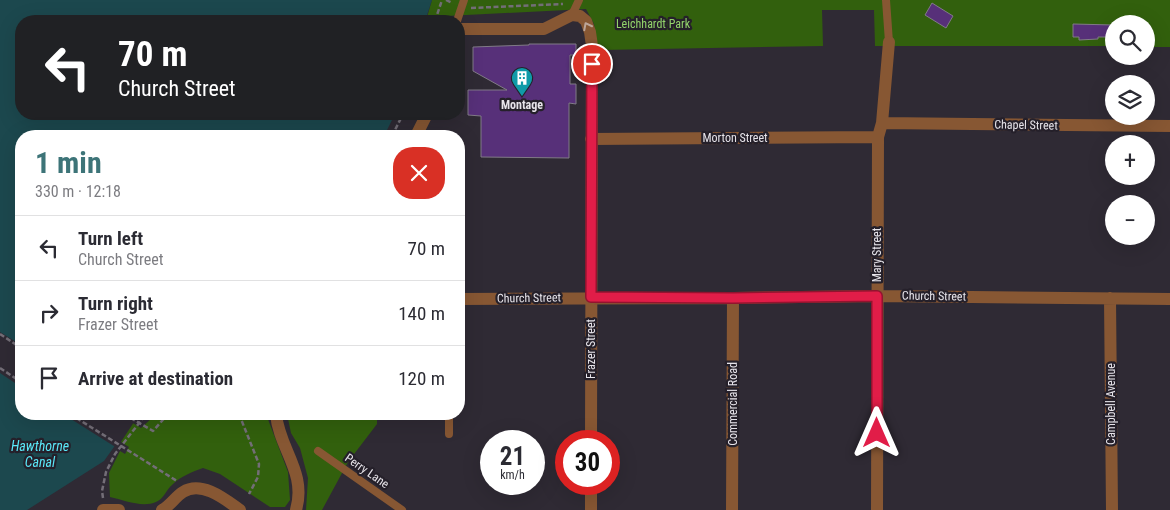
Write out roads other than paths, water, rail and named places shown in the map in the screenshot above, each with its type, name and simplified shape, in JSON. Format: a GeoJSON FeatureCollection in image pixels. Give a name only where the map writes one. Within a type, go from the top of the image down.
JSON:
{"type":"FeatureCollection","features":[{"type":"Feature","properties":{"kind":"street"},"geometry":{"type":"LineString","coordinates":[[465,29],[544,29],[570,9]]}},
{"type":"Feature","properties":{"kind":"street","name":"Frazer Street"},"geometry":{"type":"LineString","coordinates":[[570,9],[586,21],[592,46],[591,430]]}},
{"type":"Feature","properties":{"kind":"street","name":"Mary Street"},"geometry":{"type":"LineString","coordinates":[[877,510],[878,137],[882,123],[889,42]]}},
{"type":"Feature","properties":{"kind":"street","name":"Chapel Street"},"geometry":{"type":"LineString","coordinates":[[882,123],[1170,126]]}},
{"type":"Feature","properties":{"kind":"street","name":"Morton Street"},"geometry":{"type":"LineString","coordinates":[[591,139],[878,137]]}},
{"type":"Feature","properties":{"kind":"street","name":"Church Street"},"geometry":{"type":"LineString","coordinates":[[465,299],[877,296],[1170,299]]}},
{"type":"Feature","properties":{"kind":"street","name":"Commercial Road"},"geometry":{"type":"LineString","coordinates":[[732,510],[733,298]]}},
{"type":"Feature","properties":{"kind":"street","name":"Campbell Avenue"},"geometry":{"type":"LineString","coordinates":[[1110,298],[1112,510]]}},
{"type":"Feature","properties":{"kind":"street"},"geometry":{"type":"LineString","coordinates":[[277,420],[280,435],[298,480],[296,510]]}},
{"type":"Feature","properties":{"kind":"street"},"geometry":{"type":"LineString","coordinates":[[162,510],[188,489],[203,489],[215,493],[240,510]]}},
{"type":"Feature","properties":{"kind":"street"},"geometry":{"type":"LineString","coordinates":[[591,495],[591,510]]}},
{"type":"Feature","properties":{"kind":"street"},"geometry":{"type":"LineString","coordinates":[[104,510],[119,510]]}},
{"type":"Feature","properties":{"kind":"lane"},"geometry":{"type":"LineString","coordinates":[[570,9],[580,0]]}},
{"type":"Feature","properties":{"kind":"lane","name":"Mary Street"},"geometry":{"type":"LineString","coordinates":[[886,0],[889,42]]}},
{"type":"Feature","properties":{"kind":"lane"},"geometry":{"type":"LineString","coordinates":[[449,420],[449,434]]}},
{"type":"Feature","properties":{"kind":"lane","name":"Perry Lane"},"geometry":{"type":"LineString","coordinates":[[318,451],[402,510]]}},
{"type":"Feature","properties":{"kind":"water","name":"Hawthorne Canal"},"geometry":{"type":"Polygon","coordinates":[[[0,0],[432,0],[427,15],[15,15],[15,120],[392,120],[387,130],[15,130],[15,420],[133,420],[104,461],[27,510],[0,510],[0,0]]]}},
{"type":"Feature","properties":{"kind":"place","name":"Montage"},"geometry":{"type":"Point","coordinates":[522,97]}},
{"type":"Feature","properties":{"kind":"park label","name":"Leichhardt Park"},"geometry":{"type":"Point","coordinates":[653,24]}}]}
